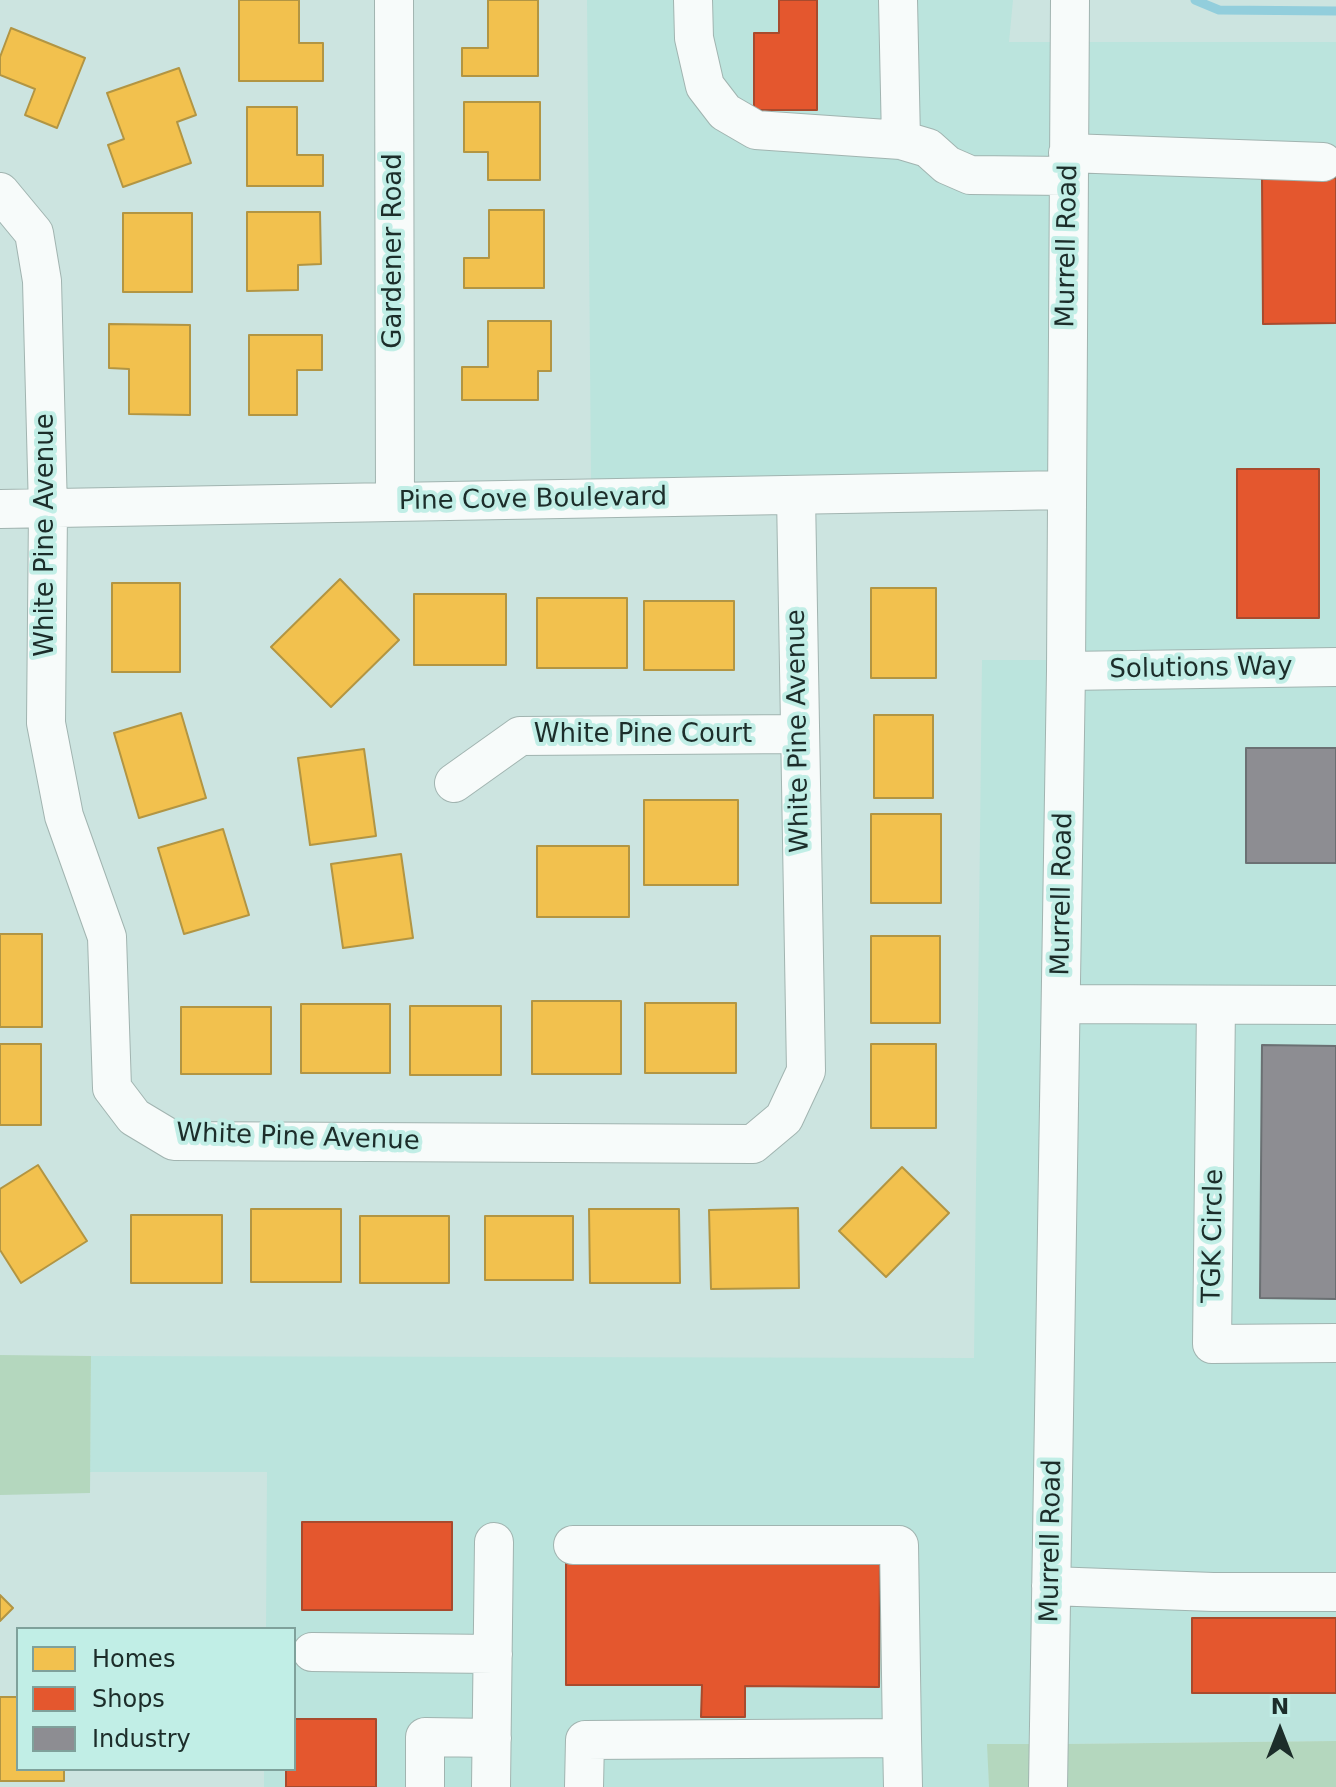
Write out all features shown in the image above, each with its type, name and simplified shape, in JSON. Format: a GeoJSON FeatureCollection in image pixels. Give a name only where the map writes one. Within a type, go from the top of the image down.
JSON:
{"type":"FeatureCollection","features":[{"type":"Feature","properties":{"kind":"street","name":"Gardener Road"},"geometry":{"type":"LineString","coordinates":[[394,0],[395,502]]}},
{"type":"Feature","properties":{"kind":"street"},"geometry":{"type":"LineString","coordinates":[[693,0],[694,38],[705,86],[725,112],[756,130],[901,140],[928,148],[947,165],[970,175],[1068,164],[1323,162]]}},
{"type":"Feature","properties":{"kind":"street"},"geometry":{"type":"LineString","coordinates":[[898,0],[901,140]]}},
{"type":"Feature","properties":{"kind":"street","name":"Murrell Road"},"geometry":{"type":"LineString","coordinates":[[1048,1787],[1066,671],[1070,0]]}},
{"type":"Feature","properties":{"kind":"street","name":"White Pine Avenue"},"geometry":{"type":"LineString","coordinates":[[0,192],[34,233],[40,269],[48,510],[46,723],[64,816],[107,937],[112,1088],[134,1117],[174,1141],[753,1144],[784,1118],[806,1071],[796,495]]}},
{"type":"Feature","properties":{"kind":"street","name":"Pine Cove Boulevard"},"geometry":{"type":"LineString","coordinates":[[0,509],[1066,490]]}},
{"type":"Feature","properties":{"kind":"street","name":"Solutions Way"},"geometry":{"type":"LineString","coordinates":[[1066,671],[1336,667]]}},
{"type":"Feature","properties":{"kind":"street","name":"White Pine Court"},"geometry":{"type":"LineString","coordinates":[[454,783],[520,736],[798,734]]}},
{"type":"Feature","properties":{"kind":"street"},"geometry":{"type":"LineString","coordinates":[[1061,1004],[1336,1005]]}},
{"type":"Feature","properties":{"kind":"street","name":"TGK Circle"},"geometry":{"type":"LineString","coordinates":[[1216,1005],[1212,1344],[1336,1343]]}},
{"type":"Feature","properties":{"kind":"street"},"geometry":{"type":"LineString","coordinates":[[491,1787],[494,1542]]}},
{"type":"Feature","properties":{"kind":"street"},"geometry":{"type":"LineString","coordinates":[[573,1545],[899,1545],[903,1787]]}},
{"type":"Feature","properties":{"kind":"street"},"geometry":{"type":"LineString","coordinates":[[1051,1586],[1213,1592],[1336,1592]]}},
{"type":"Feature","properties":{"kind":"street"},"geometry":{"type":"LineString","coordinates":[[312,1652],[493,1654]]}},
{"type":"Feature","properties":{"kind":"street"},"geometry":{"type":"LineString","coordinates":[[425,1787],[425,1737],[492,1738]]}},
{"type":"Feature","properties":{"kind":"street"},"geometry":{"type":"LineString","coordinates":[[584,1787],[585,1740],[902,1738]]}},
{"type":"Feature","properties":{"kind":"shaded area"},"geometry":{"type":"Polygon","coordinates":[[[587,0],[1013,0],[1009,42],[1053,42],[1050,472],[591,481],[587,0]]]}},
{"type":"Feature","properties":{"kind":"shaded area"},"geometry":{"type":"Polygon","coordinates":[[[1085,42],[1336,42],[1336,1741],[1064,1744],[1085,42]]]}},
{"type":"Feature","properties":{"kind":"shaded area"},"geometry":{"type":"Polygon","coordinates":[[[982,660],[1050,660],[1032,1744],[988,1745],[989,1787],[264,1787],[264,1771],[296,1771],[296,1627],[266,1627],[267,1472],[90,1472],[91,1356],[974,1358],[982,660]]]}},
{"type":"Feature","properties":{"kind":"shaded area"},"geometry":{"type":"Polygon","coordinates":[[[0,1355],[91,1356],[90,1493],[0,1495],[0,1355]]]}},
{"type":"Feature","properties":{"kind":"shaded area"},"geometry":{"type":"Polygon","coordinates":[[[1336,1741],[1336,1787],[1064,1787],[1064,1744],[1336,1741]]]}},
{"type":"Feature","properties":{"kind":"shaded area"},"geometry":{"type":"Polygon","coordinates":[[[987,1744],[1032,1744],[1032,1787],[989,1787],[987,1744]]]}},
{"type":"Feature","properties":{"kind":"building: Homes"},"geometry":{"type":"Polygon","coordinates":[[[239,0],[299,0],[299,43],[323,43],[323,81],[239,81],[239,0]]]}},
{"type":"Feature","properties":{"kind":"building: Homes"},"geometry":{"type":"Polygon","coordinates":[[[488,0],[538,0],[538,76],[462,76],[462,48],[488,48],[488,0]]]}},
{"type":"Feature","properties":{"kind":"building: Homes"},"geometry":{"type":"Polygon","coordinates":[[[11,28],[85,58],[57,128],[25,115],[35,89],[0,75],[0,57],[11,28]]]}},
{"type":"Feature","properties":{"kind":"building: Homes"},"geometry":{"type":"Polygon","coordinates":[[[179,68],[196,115],[177,122],[191,163],[123,187],[108,145],[124,139],[107,93],[179,68]]]}},
{"type":"Feature","properties":{"kind":"building: Homes"},"geometry":{"type":"Polygon","coordinates":[[[464,102],[540,102],[540,180],[488,180],[488,152],[464,152],[464,102]]]}},
{"type":"Feature","properties":{"kind":"building: Homes"},"geometry":{"type":"Polygon","coordinates":[[[247,107],[297,107],[297,155],[323,155],[323,186],[247,186],[247,107]]]}},
{"type":"Feature","properties":{"kind":"building: Homes"},"geometry":{"type":"Polygon","coordinates":[[[489,210],[544,210],[544,288],[464,288],[464,258],[489,258],[489,210]]]}},
{"type":"Feature","properties":{"kind":"building: Homes"},"geometry":{"type":"Polygon","coordinates":[[[247,212],[320,212],[321,264],[298,265],[298,290],[247,291],[247,212]]]}},
{"type":"Feature","properties":{"kind":"building: Homes"},"geometry":{"type":"Polygon","coordinates":[[[123,213],[192,213],[192,292],[123,292],[123,213]]]}},
{"type":"Feature","properties":{"kind":"building: Homes"},"geometry":{"type":"Polygon","coordinates":[[[488,321],[551,321],[551,371],[538,371],[538,400],[462,400],[462,367],[488,367],[488,321]]]}},
{"type":"Feature","properties":{"kind":"building: Homes"},"geometry":{"type":"Polygon","coordinates":[[[109,324],[190,325],[190,415],[129,414],[129,369],[109,368],[109,324]]]}},
{"type":"Feature","properties":{"kind":"building: Homes"},"geometry":{"type":"Polygon","coordinates":[[[249,335],[322,335],[322,370],[297,370],[297,415],[249,415],[249,335]]]}},
{"type":"Feature","properties":{"kind":"building: Homes"},"geometry":{"type":"Polygon","coordinates":[[[340,579],[399,640],[331,707],[271,647],[340,579]]]}},
{"type":"Feature","properties":{"kind":"building: Homes"},"geometry":{"type":"Polygon","coordinates":[[[112,583],[180,583],[180,672],[112,672],[112,583]]]}},
{"type":"Feature","properties":{"kind":"building: Homes"},"geometry":{"type":"Polygon","coordinates":[[[871,588],[936,588],[936,678],[871,678],[871,588]]]}},
{"type":"Feature","properties":{"kind":"building: Homes"},"geometry":{"type":"Polygon","coordinates":[[[414,594],[506,594],[506,665],[414,665],[414,594]]]}},
{"type":"Feature","properties":{"kind":"building: Homes"},"geometry":{"type":"Polygon","coordinates":[[[537,598],[627,598],[627,668],[537,668],[537,598]]]}},
{"type":"Feature","properties":{"kind":"building: Homes"},"geometry":{"type":"Polygon","coordinates":[[[644,601],[734,601],[734,670],[644,670],[644,601]]]}},
{"type":"Feature","properties":{"kind":"building: Homes"},"geometry":{"type":"Polygon","coordinates":[[[181,713],[206,798],[139,818],[114,733],[181,713]]]}},
{"type":"Feature","properties":{"kind":"building: Homes"},"geometry":{"type":"Polygon","coordinates":[[[874,715],[933,715],[933,798],[874,798],[874,715]]]}},
{"type":"Feature","properties":{"kind":"building: Homes"},"geometry":{"type":"Polygon","coordinates":[[[364,749],[376,836],[310,845],[298,758],[364,749]]]}},
{"type":"Feature","properties":{"kind":"building: Homes"},"geometry":{"type":"Polygon","coordinates":[[[644,800],[738,800],[738,885],[644,885],[644,800]]]}},
{"type":"Feature","properties":{"kind":"building: Homes"},"geometry":{"type":"Polygon","coordinates":[[[871,814],[941,814],[941,903],[871,903],[871,814]]]}},
{"type":"Feature","properties":{"kind":"building: Homes"},"geometry":{"type":"Polygon","coordinates":[[[223,829],[249,915],[184,934],[158,848],[223,829]]]}},
{"type":"Feature","properties":{"kind":"building: Homes"},"geometry":{"type":"Polygon","coordinates":[[[537,846],[629,846],[629,917],[537,917],[537,846]]]}},
{"type":"Feature","properties":{"kind":"building: Homes"},"geometry":{"type":"Polygon","coordinates":[[[401,854],[413,938],[343,948],[331,864],[401,854]]]}},
{"type":"Feature","properties":{"kind":"building: Homes"},"geometry":{"type":"Polygon","coordinates":[[[0,934],[42,934],[42,1027],[0,1027],[0,934]]]}},
{"type":"Feature","properties":{"kind":"building: Homes"},"geometry":{"type":"Polygon","coordinates":[[[871,936],[940,936],[940,1023],[871,1023],[871,936]]]}},
{"type":"Feature","properties":{"kind":"building: Homes"},"geometry":{"type":"Polygon","coordinates":[[[532,1001],[621,1001],[621,1074],[532,1074],[532,1001]]]}},
{"type":"Feature","properties":{"kind":"building: Homes"},"geometry":{"type":"Polygon","coordinates":[[[645,1003],[736,1003],[736,1073],[645,1073],[645,1003]]]}},
{"type":"Feature","properties":{"kind":"building: Homes"},"geometry":{"type":"Polygon","coordinates":[[[301,1004],[390,1004],[390,1073],[301,1073],[301,1004]]]}},
{"type":"Feature","properties":{"kind":"building: Homes"},"geometry":{"type":"Polygon","coordinates":[[[410,1006],[501,1006],[501,1075],[410,1075],[410,1006]]]}},
{"type":"Feature","properties":{"kind":"building: Homes"},"geometry":{"type":"Polygon","coordinates":[[[181,1007],[271,1007],[271,1074],[181,1074],[181,1007]]]}},
{"type":"Feature","properties":{"kind":"building: Homes"},"geometry":{"type":"Polygon","coordinates":[[[0,1044],[41,1044],[41,1125],[0,1125],[0,1044]]]}},
{"type":"Feature","properties":{"kind":"building: Homes"},"geometry":{"type":"Polygon","coordinates":[[[871,1044],[936,1044],[936,1128],[871,1128],[871,1044]]]}},
{"type":"Feature","properties":{"kind":"building: Homes"},"geometry":{"type":"Polygon","coordinates":[[[38,1165],[87,1241],[21,1283],[0,1250],[0,1189],[38,1165]]]}},
{"type":"Feature","properties":{"kind":"building: Homes"},"geometry":{"type":"Polygon","coordinates":[[[902,1167],[949,1213],[886,1277],[839,1231],[902,1167]]]}},
{"type":"Feature","properties":{"kind":"building: Homes"},"geometry":{"type":"Polygon","coordinates":[[[798,1208],[799,1288],[711,1289],[709,1210],[798,1208]]]}},
{"type":"Feature","properties":{"kind":"building: Homes"},"geometry":{"type":"Polygon","coordinates":[[[251,1209],[341,1209],[341,1282],[251,1282],[251,1209]]]}},
{"type":"Feature","properties":{"kind":"building: Homes"},"geometry":{"type":"Polygon","coordinates":[[[589,1209],[679,1209],[680,1283],[590,1283],[589,1209]]]}},
{"type":"Feature","properties":{"kind":"building: Homes"},"geometry":{"type":"Polygon","coordinates":[[[131,1215],[222,1215],[222,1283],[131,1283],[131,1215]]]}},
{"type":"Feature","properties":{"kind":"building: Homes"},"geometry":{"type":"Polygon","coordinates":[[[360,1216],[449,1216],[449,1283],[360,1283],[360,1216]]]}},
{"type":"Feature","properties":{"kind":"building: Homes"},"geometry":{"type":"Polygon","coordinates":[[[485,1216],[573,1216],[573,1280],[485,1280],[485,1216]]]}},
{"type":"Feature","properties":{"kind":"building: Homes"},"geometry":{"type":"Polygon","coordinates":[[[0,1595],[13,1608],[0,1621],[0,1595]]]}},
{"type":"Feature","properties":{"kind":"building: Homes"},"geometry":{"type":"Polygon","coordinates":[[[0,1697],[16,1697],[16,1771],[64,1771],[64,1781],[0,1781],[0,1697]]]}},
{"type":"Feature","properties":{"kind":"building: Shops"},"geometry":{"type":"Polygon","coordinates":[[[779,0],[817,0],[817,110],[754,110],[754,33],[779,33],[779,0]]]}},
{"type":"Feature","properties":{"kind":"building: Shops"},"geometry":{"type":"Polygon","coordinates":[[[1262,178],[1336,178],[1336,323],[1263,324],[1262,178]]]}},
{"type":"Feature","properties":{"kind":"building: Shops"},"geometry":{"type":"Polygon","coordinates":[[[1237,469],[1319,469],[1319,618],[1237,618],[1237,469]]]}},
{"type":"Feature","properties":{"kind":"building: Shops"},"geometry":{"type":"Polygon","coordinates":[[[302,1522],[452,1522],[452,1610],[302,1610],[302,1522]]]}},
{"type":"Feature","properties":{"kind":"building: Shops"},"geometry":{"type":"Polygon","coordinates":[[[566,1559],[880,1560],[879,1687],[745,1686],[745,1717],[701,1717],[702,1685],[566,1685],[566,1559]]]}},
{"type":"Feature","properties":{"kind":"building: Shops"},"geometry":{"type":"Polygon","coordinates":[[[1192,1618],[1336,1618],[1336,1693],[1192,1693],[1192,1618]]]}},
{"type":"Feature","properties":{"kind":"building: Shops"},"geometry":{"type":"Polygon","coordinates":[[[296,1719],[376,1719],[376,1787],[286,1787],[286,1771],[296,1771],[296,1719]]]}},
{"type":"Feature","properties":{"kind":"building: Industry"},"geometry":{"type":"Polygon","coordinates":[[[1246,748],[1336,748],[1336,863],[1246,863],[1246,748]]]}},
{"type":"Feature","properties":{"kind":"building: Industry"},"geometry":{"type":"Polygon","coordinates":[[[1262,1045],[1336,1046],[1336,1299],[1260,1298],[1262,1045]]]}},
{"type":"Feature","properties":{"kind":"waterway"},"geometry":{"type":"LineString","coordinates":[[1195,0],[1219,10],[1336,11]]}}]}
